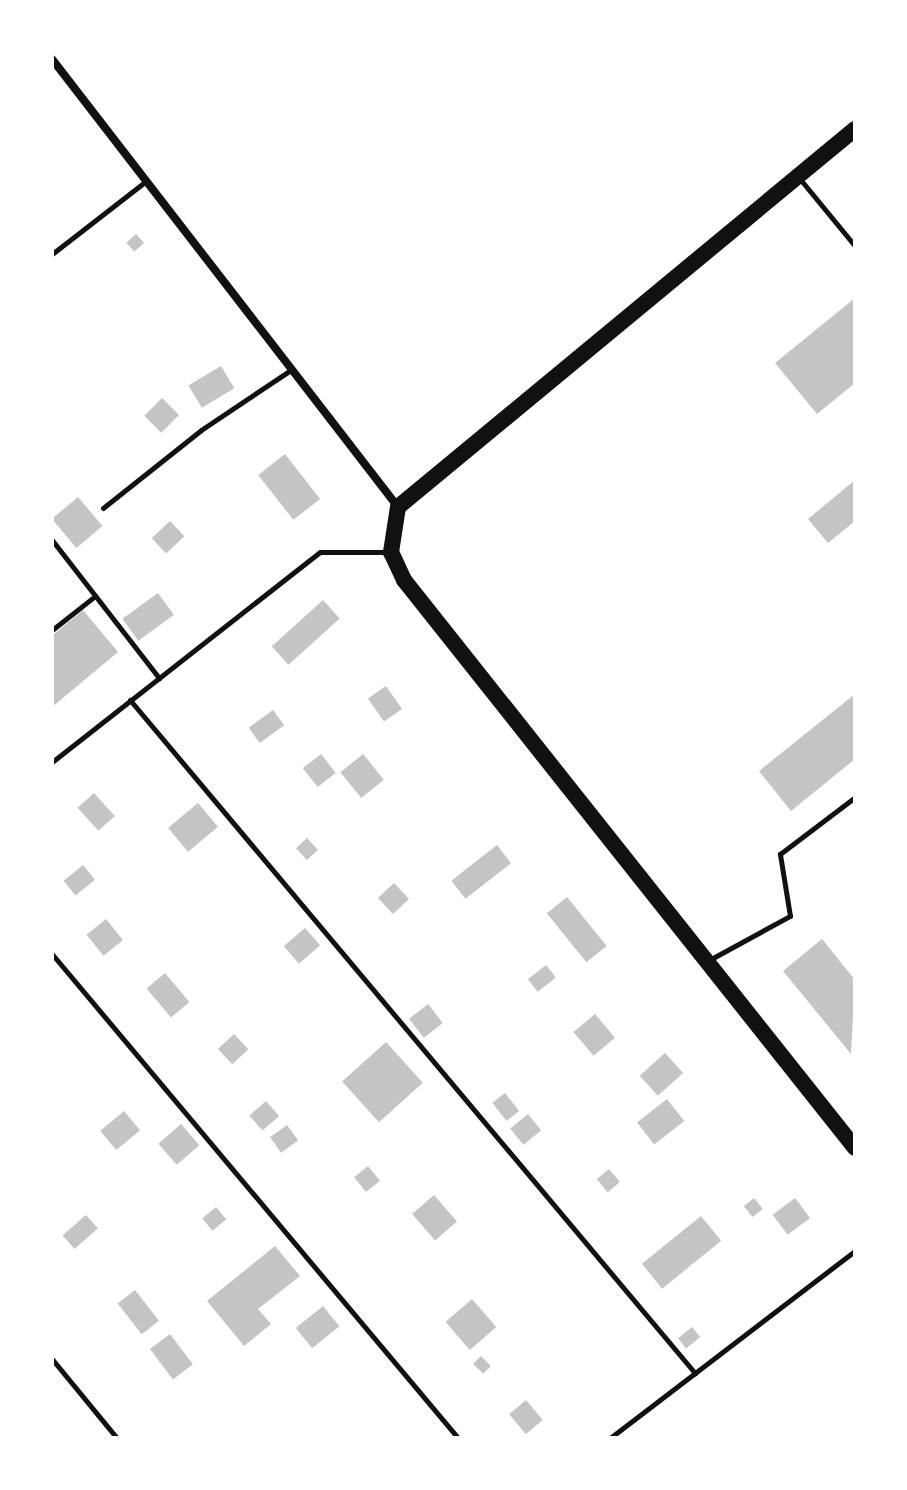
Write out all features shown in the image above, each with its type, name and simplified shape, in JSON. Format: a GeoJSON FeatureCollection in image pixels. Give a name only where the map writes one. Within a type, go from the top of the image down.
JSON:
{"type":"FeatureCollection","features":[{"type":"Feature","properties":{"kind":"main road"},"geometry":{"type":"LineString","coordinates":[[855,129],[398,507],[391,552],[404,580],[855,1148]]}},
{"type":"Feature","properties":{"kind":"street"},"geometry":{"type":"LineString","coordinates":[[52,59],[398,507]]}},
{"type":"Feature","properties":{"kind":"lane"},"geometry":{"type":"LineString","coordinates":[[797,176],[855,246]]}},
{"type":"Feature","properties":{"kind":"lane"},"geometry":{"type":"LineString","coordinates":[[52,254],[147,181]]}},
{"type":"Feature","properties":{"kind":"lane"},"geometry":{"type":"LineString","coordinates":[[103,508],[201,430],[293,369]]}},
{"type":"Feature","properties":{"kind":"lane"},"geometry":{"type":"LineString","coordinates":[[52,540],[159,678]]}},
{"type":"Feature","properties":{"kind":"lane"},"geometry":{"type":"LineString","coordinates":[[52,762],[320,552],[391,552]]}},
{"type":"Feature","properties":{"kind":"lane"},"geometry":{"type":"LineString","coordinates":[[52,630],[95,596]]}},
{"type":"Feature","properties":{"kind":"lane"},"geometry":{"type":"LineString","coordinates":[[130,700],[695,1373]]}},
{"type":"Feature","properties":{"kind":"lane"},"geometry":{"type":"LineString","coordinates":[[707,961],[790,916],[780,854],[855,797]]}},
{"type":"Feature","properties":{"kind":"lane"},"geometry":{"type":"LineString","coordinates":[[52,954],[458,1438]]}},
{"type":"Feature","properties":{"kind":"lane"},"geometry":{"type":"LineString","coordinates":[[610,1438],[855,1251]]}},
{"type":"Feature","properties":{"kind":"lane"},"geometry":{"type":"LineString","coordinates":[[52,1359],[117,1438]]}},
{"type":"Feature","properties":{"kind":"building"},"geometry":{"type":"Polygon","coordinates":[[[136,234],[144,243],[134,252],[126,243],[136,234]]]}},
{"type":"Feature","properties":{"kind":"building"},"geometry":{"type":"Polygon","coordinates":[[[855,298],[855,383],[817,414],[775,363],[855,298]]]}},
{"type":"Feature","properties":{"kind":"building"},"geometry":{"type":"Polygon","coordinates":[[[221,366],[234,388],[202,408],[188,386],[221,366]]]}},
{"type":"Feature","properties":{"kind":"building"},"geometry":{"type":"Polygon","coordinates":[[[162,398],[179,415],[161,433],[144,416],[162,398]]]}},
{"type":"Feature","properties":{"kind":"building"},"geometry":{"type":"Polygon","coordinates":[[[285,454],[320,499],[293,520],[258,475],[285,454]]]}},
{"type":"Feature","properties":{"kind":"building"},"geometry":{"type":"Polygon","coordinates":[[[855,480],[855,521],[828,543],[808,519],[855,480]]]}},
{"type":"Feature","properties":{"kind":"building"},"geometry":{"type":"Polygon","coordinates":[[[78,497],[102,526],[76,548],[52,519],[78,497]]]}},
{"type":"Feature","properties":{"kind":"building"},"geometry":{"type":"Polygon","coordinates":[[[170,521],[184,536],[166,553],[152,538],[170,521]]]}},
{"type":"Feature","properties":{"kind":"building"},"geometry":{"type":"Polygon","coordinates":[[[158,593],[174,615],[138,641],[122,619],[158,593]]]}},
{"type":"Feature","properties":{"kind":"building"},"geometry":{"type":"Polygon","coordinates":[[[323,600],[340,619],[288,665],[272,646],[323,600]]]}},
{"type":"Feature","properties":{"kind":"building"},"geometry":{"type":"Polygon","coordinates":[[[83,610],[118,652],[52,707],[52,636],[83,610]]]}},
{"type":"Feature","properties":{"kind":"building"},"geometry":{"type":"Polygon","coordinates":[[[386,686],[402,709],[384,722],[368,699],[386,686]]]}},
{"type":"Feature","properties":{"kind":"building"},"geometry":{"type":"Polygon","coordinates":[[[855,694],[855,759],[791,811],[759,771],[855,694]]]}},
{"type":"Feature","properties":{"kind":"building"},"geometry":{"type":"Polygon","coordinates":[[[273,710],[284,725],[260,743],[249,728],[273,710]]]}},
{"type":"Feature","properties":{"kind":"building"},"geometry":{"type":"Polygon","coordinates":[[[321,754],[336,773],[318,787],[303,768],[321,754]]]}},
{"type":"Feature","properties":{"kind":"building"},"geometry":{"type":"Polygon","coordinates":[[[363,754],[384,780],[361,798],[340,772],[363,754]]]}},
{"type":"Feature","properties":{"kind":"building"},"geometry":{"type":"Polygon","coordinates":[[[94,793],[115,816],[98,831],[78,808],[94,793]]]}},
{"type":"Feature","properties":{"kind":"building"},"geometry":{"type":"Polygon","coordinates":[[[198,803],[218,827],[188,852],[168,828],[198,803]]]}},
{"type":"Feature","properties":{"kind":"building"},"geometry":{"type":"Polygon","coordinates":[[[307,838],[318,850],[307,860],[296,848],[307,838]]]}},
{"type":"Feature","properties":{"kind":"building"},"geometry":{"type":"Polygon","coordinates":[[[497,845],[511,863],[465,899],[451,881],[497,845]]]}},
{"type":"Feature","properties":{"kind":"building"},"geometry":{"type":"Polygon","coordinates":[[[83,865],[95,880],[76,895],[64,881],[83,865]]]}},
{"type":"Feature","properties":{"kind":"building"},"geometry":{"type":"Polygon","coordinates":[[[394,883],[409,899],[393,914],[378,898],[394,883]]]}},
{"type":"Feature","properties":{"kind":"building"},"geometry":{"type":"Polygon","coordinates":[[[567,897],[607,946],[586,962],[547,913],[567,897]]]}},
{"type":"Feature","properties":{"kind":"building"},"geometry":{"type":"Polygon","coordinates":[[[106,919],[123,940],[104,956],[87,935],[106,919]]]}},
{"type":"Feature","properties":{"kind":"building"},"geometry":{"type":"Polygon","coordinates":[[[305,928],[320,945],[299,964],[284,946],[305,928]]]}},
{"type":"Feature","properties":{"kind":"building"},"geometry":{"type":"Polygon","coordinates":[[[822,939],[855,980],[851,1054],[783,971],[822,939]]]}},
{"type":"Feature","properties":{"kind":"building"},"geometry":{"type":"Polygon","coordinates":[[[546,965],[556,978],[538,992],[528,979],[546,965]]]}},
{"type":"Feature","properties":{"kind":"building"},"geometry":{"type":"Polygon","coordinates":[[[165,973],[189,1002],[171,1018],[147,988],[165,973]]]}},
{"type":"Feature","properties":{"kind":"building"},"geometry":{"type":"Polygon","coordinates":[[[428,1004],[443,1023],[424,1038],[409,1019],[428,1004]]]}},
{"type":"Feature","properties":{"kind":"building"},"geometry":{"type":"Polygon","coordinates":[[[595,1014],[615,1038],[593,1056],[574,1032],[595,1014]]]}},
{"type":"Feature","properties":{"kind":"building"},"geometry":{"type":"Polygon","coordinates":[[[234,1034],[248,1049],[232,1064],[218,1049],[234,1034]]]}},
{"type":"Feature","properties":{"kind":"building"},"geometry":{"type":"Polygon","coordinates":[[[386,1042],[423,1083],[379,1122],[342,1081],[386,1042]]]}},
{"type":"Feature","properties":{"kind":"building"},"geometry":{"type":"Polygon","coordinates":[[[665,1053],[683,1073],[658,1096],[640,1076],[665,1053]]]}},
{"type":"Feature","properties":{"kind":"building"},"geometry":{"type":"Polygon","coordinates":[[[505,1093],[519,1111],[507,1121],[492,1103],[505,1093]]]}},
{"type":"Feature","properties":{"kind":"building"},"geometry":{"type":"Polygon","coordinates":[[[667,1099],[684,1121],[654,1144],[637,1122],[667,1099]]]}},
{"type":"Feature","properties":{"kind":"building"},"geometry":{"type":"Polygon","coordinates":[[[266,1101],[279,1116],[263,1131],[249,1115],[266,1101]]]}},
{"type":"Feature","properties":{"kind":"building"},"geometry":{"type":"Polygon","coordinates":[[[124,1111],[140,1130],[116,1150],[100,1131],[124,1111]]]}},
{"type":"Feature","properties":{"kind":"building"},"geometry":{"type":"Polygon","coordinates":[[[528,1114],[541,1130],[523,1145],[510,1128],[528,1114]]]}},
{"type":"Feature","properties":{"kind":"building"},"geometry":{"type":"Polygon","coordinates":[[[181,1124],[199,1145],[177,1165],[158,1144],[181,1124]]]}},
{"type":"Feature","properties":{"kind":"building"},"geometry":{"type":"Polygon","coordinates":[[[287,1125],[298,1140],[281,1153],[270,1137],[287,1125]]]}},
{"type":"Feature","properties":{"kind":"building"},"geometry":{"type":"Polygon","coordinates":[[[368,1166],[380,1181],[366,1192],[354,1177],[368,1166]]]}},
{"type":"Feature","properties":{"kind":"building"},"geometry":{"type":"Polygon","coordinates":[[[609,1169],[620,1182],[608,1192],[597,1179],[609,1169]]]}},
{"type":"Feature","properties":{"kind":"building"},"geometry":{"type":"Polygon","coordinates":[[[434,1195],[457,1221],[435,1240],[412,1214],[434,1195]]]}},
{"type":"Feature","properties":{"kind":"building"},"geometry":{"type":"Polygon","coordinates":[[[754,1198],[763,1209],[753,1217],[744,1206],[754,1198]]]}},
{"type":"Feature","properties":{"kind":"building"},"geometry":{"type":"Polygon","coordinates":[[[795,1198],[810,1218],[788,1235],[773,1215],[795,1198]]]}},
{"type":"Feature","properties":{"kind":"building"},"geometry":{"type":"Polygon","coordinates":[[[216,1207],[226,1219],[212,1231],[202,1219],[216,1207]]]}},
{"type":"Feature","properties":{"kind":"building"},"geometry":{"type":"Polygon","coordinates":[[[86,1215],[98,1229],[74,1249],[63,1235],[86,1215]]]}},
{"type":"Feature","properties":{"kind":"building"},"geometry":{"type":"Polygon","coordinates":[[[701,1216],[721,1241],[662,1289],[642,1264],[701,1216]]]}},
{"type":"Feature","properties":{"kind":"building"},"geometry":{"type":"Polygon","coordinates":[[[275,1246],[300,1276],[258,1309],[271,1324],[244,1346],[207,1301],[275,1246]]]}},
{"type":"Feature","properties":{"kind":"building"},"geometry":{"type":"Polygon","coordinates":[[[135,1290],[159,1321],[142,1334],[118,1304],[135,1290]]]}},
{"type":"Feature","properties":{"kind":"building"},"geometry":{"type":"Polygon","coordinates":[[[472,1299],[496,1327],[470,1350],[446,1322],[472,1299]]]}},
{"type":"Feature","properties":{"kind":"building"},"geometry":{"type":"Polygon","coordinates":[[[323,1306],[339,1326],[312,1348],[296,1328],[323,1306]]]}},
{"type":"Feature","properties":{"kind":"building"},"geometry":{"type":"Polygon","coordinates":[[[692,1327],[700,1337],[686,1348],[678,1338],[692,1327]]]}},
{"type":"Feature","properties":{"kind":"building"},"geometry":{"type":"Polygon","coordinates":[[[170,1334],[193,1364],[173,1379],[150,1349],[170,1334]]]}},
{"type":"Feature","properties":{"kind":"building"},"geometry":{"type":"Polygon","coordinates":[[[481,1356],[491,1366],[483,1374],[473,1364],[481,1356]]]}},
{"type":"Feature","properties":{"kind":"building"},"geometry":{"type":"Polygon","coordinates":[[[526,1400],[543,1420],[526,1434],[509,1414],[526,1400]]]}}]}
